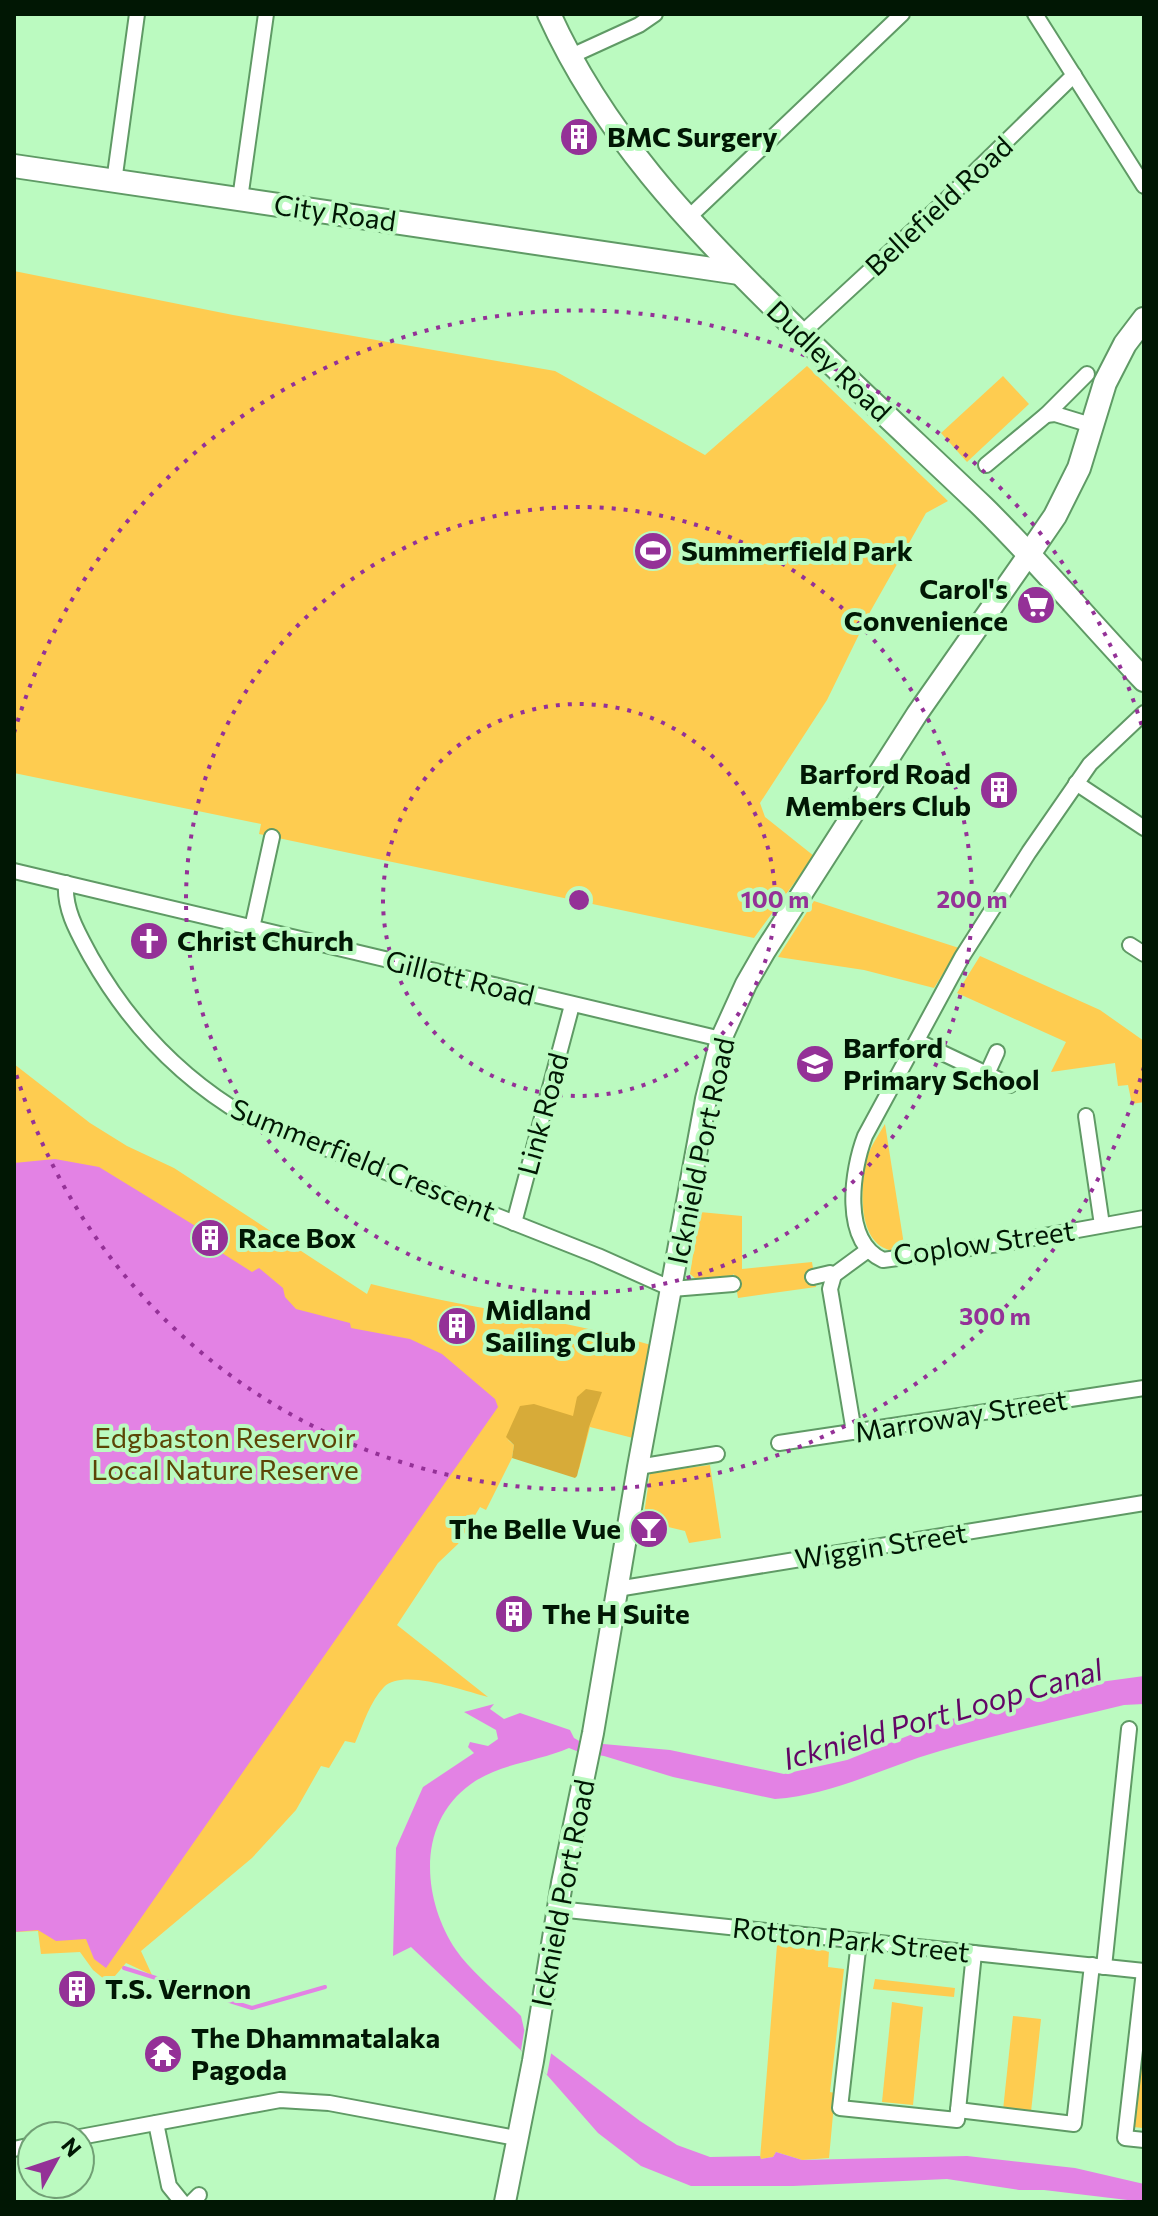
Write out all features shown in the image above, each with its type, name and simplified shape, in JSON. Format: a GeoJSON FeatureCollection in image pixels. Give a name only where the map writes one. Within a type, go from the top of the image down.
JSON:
{"type":"FeatureCollection","features":[{"type":"Feature","properties":{"kind":"main road","name":"Dudley Road"},"geometry":{"type":"LineString","coordinates":[[549,14],[569,57],[619,136],[695,226],[801,334],[1029,554],[1144,680]]}},
{"type":"Feature","properties":{"kind":"main road","name":"City Road"},"geometry":{"type":"LineString","coordinates":[[14,166],[739,273]]}},
{"type":"Feature","properties":{"kind":"main road"},"geometry":{"type":"LineString","coordinates":[[656,259],[681,252],[695,226]]}},
{"type":"Feature","properties":{"kind":"main road"},"geometry":{"type":"LineString","coordinates":[[1029,554],[1055,516],[1079,468],[1105,383],[1125,344],[1144,319]]}},
{"type":"Feature","properties":{"kind":"main road","name":"Icknield Port Road"},"geometry":{"type":"LineString","coordinates":[[516,2138],[588,1761],[706,1099],[721,1039],[765,951],[917,714],[1029,554]]}},
{"type":"Feature","properties":{"kind":"main road"},"geometry":{"type":"LineString","coordinates":[[505,2202],[516,2138]]}},
{"type":"Feature","properties":{"kind":"street"},"geometry":{"type":"LineString","coordinates":[[114,182],[137,14]]}},
{"type":"Feature","properties":{"kind":"street"},"geometry":{"type":"LineString","coordinates":[[240,199],[266,14]]}},
{"type":"Feature","properties":{"kind":"street"},"geometry":{"type":"LineString","coordinates":[[569,57],[639,25],[655,14]]}},
{"type":"Feature","properties":{"kind":"street"},"geometry":{"type":"LineString","coordinates":[[695,226],[902,14]]}},
{"type":"Feature","properties":{"kind":"street"},"geometry":{"type":"LineString","coordinates":[[1035,14],[1144,186]]}},
{"type":"Feature","properties":{"kind":"street","name":"Bellefield Road"},"geometry":{"type":"LineString","coordinates":[[801,334],[943,203],[1074,75]]}},
{"type":"Feature","properties":{"kind":"street"},"geometry":{"type":"LineString","coordinates":[[986,465],[1046,415],[1087,374]]}},
{"type":"Feature","properties":{"kind":"street"},"geometry":{"type":"LineString","coordinates":[[1046,415],[1055,414],[1091,425]]}},
{"type":"Feature","properties":{"kind":"street"},"geometry":{"type":"LineString","coordinates":[[868,1250],[862,1242],[853,1193],[856,1160],[865,1136],[962,957],[1076,783],[1090,764],[1144,713]]}},
{"type":"Feature","properties":{"kind":"street"},"geometry":{"type":"LineString","coordinates":[[1076,783],[1144,828]]}},
{"type":"Feature","properties":{"kind":"street"},"geometry":{"type":"LineString","coordinates":[[252,928],[272,837]]}},
{"type":"Feature","properties":{"kind":"street","name":"Gillott Road"},"geometry":{"type":"LineString","coordinates":[[14,871],[721,1039]]}},
{"type":"Feature","properties":{"kind":"street","name":"Summerfield Crescent"},"geometry":{"type":"LineString","coordinates":[[66,883],[65,901],[79,935],[107,986],[165,1057],[221,1102],[247,1117],[672,1289]]}},
{"type":"Feature","properties":{"kind":"street"},"geometry":{"type":"LineString","coordinates":[[1130,945],[1144,954]]}},
{"type":"Feature","properties":{"kind":"street","name":"Link Road"},"geometry":{"type":"LineString","coordinates":[[514,1223],[572,1005]]}},
{"type":"Feature","properties":{"kind":"street"},"geometry":{"type":"LineString","coordinates":[[917,1041],[1010,1085]]}},
{"type":"Feature","properties":{"kind":"street"},"geometry":{"type":"LineString","coordinates":[[987,1074],[997,1052]]}},
{"type":"Feature","properties":{"kind":"street"},"geometry":{"type":"LineString","coordinates":[[1086,1116],[1102,1225]]}},
{"type":"Feature","properties":{"kind":"street","name":"Coplow Street"},"geometry":{"type":"LineString","coordinates":[[834,1275],[868,1250],[883,1260],[1006,1243],[1144,1218]]}},
{"type":"Feature","properties":{"kind":"street"},"geometry":{"type":"LineString","coordinates":[[813,1277],[834,1275],[830,1289],[854,1432]]}},
{"type":"Feature","properties":{"kind":"street"},"geometry":{"type":"LineString","coordinates":[[672,1289],[733,1284]]}},
{"type":"Feature","properties":{"kind":"street","name":"Marroway Street"},"geometry":{"type":"LineString","coordinates":[[779,1443],[1144,1388]]}},
{"type":"Feature","properties":{"kind":"street"},"geometry":{"type":"LineString","coordinates":[[638,1467],[717,1454]]}},
{"type":"Feature","properties":{"kind":"street","name":"Wiggin Street"},"geometry":{"type":"LineString","coordinates":[[617,1589],[1144,1503]]}},
{"type":"Feature","properties":{"kind":"street"},"geometry":{"type":"LineString","coordinates":[[958,2110],[1074,2124],[1129,1729]]}},
{"type":"Feature","properties":{"kind":"street","name":"Rotton Park Street"},"geometry":{"type":"LineString","coordinates":[[558,1909],[1144,1971]]}},
{"type":"Feature","properties":{"kind":"street"},"geometry":{"type":"LineString","coordinates":[[859,1941],[840,2108],[957,2120],[974,1953]]}},
{"type":"Feature","properties":{"kind":"street"},"geometry":{"type":"LineString","coordinates":[[1144,1971],[1125,2138],[1144,2140]]}},
{"type":"Feature","properties":{"kind":"street"},"geometry":{"type":"LineString","coordinates":[[96,2134],[280,2100],[329,2103],[516,2138]]}},
{"type":"Feature","properties":{"kind":"street"},"geometry":{"type":"LineString","coordinates":[[156,2123],[169,2186],[182,2202]]}},
{"type":"Feature","properties":{"kind":"green space","name":"Summerfield Park"},"geometry":{"type":"Polygon","coordinates":[[[14,271],[233,315],[555,371],[705,455],[807,366],[948,501],[926,513],[870,612],[827,700],[760,803],[765,817],[814,856],[754,938],[259,834],[261,824],[14,773],[14,271]]]}},
{"type":"Feature","properties":{"kind":"green space"},"geometry":{"type":"Polygon","coordinates":[[[1003,376],[1029,404],[967,462],[941,433],[1003,376]]]}},
{"type":"Feature","properties":{"kind":"green space"},"geometry":{"type":"Polygon","coordinates":[[[814,901],[959,948],[934,988],[864,970],[778,957],[814,901]]]}},
{"type":"Feature","properties":{"kind":"green space"},"geometry":{"type":"Polygon","coordinates":[[[980,956],[1100,1010],[1144,1041],[1144,1102],[1132,1104],[1128,1085],[1118,1086],[1115,1063],[1051,1072],[1066,1042],[957,993],[980,956]]]}},
{"type":"Feature","properties":{"kind":"green space","name":"Edgbaston Reservoir Local Nature Reserve"},"geometry":{"type":"Polygon","coordinates":[[[14,1064],[90,1123],[127,1146],[174,1168],[367,1294],[371,1284],[582,1327],[651,1345],[633,1438],[590,1427],[579,1469],[508,1440],[514,1445],[512,1458],[486,1510],[480,1507],[458,1544],[438,1563],[397,1625],[488,1697],[419,1680],[393,1682],[384,1687],[371,1706],[355,1743],[345,1741],[329,1768],[321,1766],[296,1810],[252,1858],[141,1951],[152,1975],[126,1963],[109,1983],[93,1970],[80,1952],[41,1954],[38,1931],[14,1932],[14,1064]]]}},
{"type":"Feature","properties":{"kind":"green space"},"geometry":{"type":"Polygon","coordinates":[[[885,1124],[905,1251],[890,1250],[878,1244],[870,1234],[863,1207],[865,1164],[885,1124]]]}},
{"type":"Feature","properties":{"kind":"green space"},"geometry":{"type":"Polygon","coordinates":[[[700,1212],[742,1216],[742,1269],[812,1262],[816,1287],[738,1298],[734,1274],[730,1277],[696,1279],[690,1274],[700,1212]]]}},
{"type":"Feature","properties":{"kind":"green space"},"geometry":{"type":"Polygon","coordinates":[[[710,1465],[721,1538],[689,1543],[685,1531],[643,1521],[650,1473],[710,1465]]]}},
{"type":"Feature","properties":{"kind":"green space"},"geometry":{"type":"Polygon","coordinates":[[[777,1945],[829,1951],[828,1967],[844,1969],[830,2092],[835,2093],[829,2158],[802,2160],[776,2152],[773,2157],[760,2159],[777,1945]]]}},
{"type":"Feature","properties":{"kind":"green space"},"geometry":{"type":"Polygon","coordinates":[[[875,1979],[955,1988],[954,1997],[873,1989],[875,1979]]]}},
{"type":"Feature","properties":{"kind":"green space"},"geometry":{"type":"Polygon","coordinates":[[[892,2002],[923,2007],[913,2105],[882,2102],[892,2002]]]}},
{"type":"Feature","properties":{"kind":"green space"},"geometry":{"type":"Polygon","coordinates":[[[1013,2016],[1041,2019],[1031,2112],[1003,2110],[1013,2016]]]}},
{"type":"Feature","properties":{"kind":"green space"},"geometry":{"type":"Polygon","coordinates":[[[1144,2028],[1144,2121],[1143,2128],[1133,2127],[1144,2028]]]}},
{"type":"Feature","properties":{"kind":"shaded area","name":"Edgbaston Reservoir Local Nature Reserve"},"geometry":{"type":"Polygon","coordinates":[[[55,1159],[99,1167],[197,1227],[192,1234],[252,1272],[259,1268],[283,1288],[285,1297],[296,1309],[350,1323],[351,1328],[410,1339],[442,1354],[495,1399],[498,1407],[106,1968],[94,1959],[86,1939],[56,1941],[38,1930],[14,1932],[14,1163],[55,1159]]]}},
{"type":"Feature","properties":{"kind":"shaded area"},"geometry":{"type":"Polygon","coordinates":[[[586,1389],[602,1392],[575,1478],[512,1458],[514,1445],[506,1437],[520,1406],[534,1404],[573,1416],[577,1397],[586,1389]]]}},
{"type":"Feature","properties":{"kind":"shaded area"},"geometry":{"type":"Polygon","coordinates":[[[1144,1676],[1144,1704],[1124,1705],[985,1738],[818,1792],[775,1799],[673,1777],[569,1748],[494,1771],[471,1784],[453,1800],[441,1819],[433,1840],[430,1862],[436,1908],[456,1950],[478,1976],[521,2016],[524,2029],[640,2121],[677,2145],[710,2157],[760,2156],[761,2159],[773,2157],[776,2152],[802,2160],[967,2156],[1075,2168],[1144,2184],[1144,2202],[1019,2190],[947,2179],[793,2186],[691,2186],[641,2166],[598,2133],[547,2075],[411,1947],[393,1956],[396,1848],[423,1787],[474,1753],[468,1747],[470,1742],[488,1746],[498,1739],[496,1730],[464,1712],[494,1704],[490,1709],[504,1719],[520,1713],[570,1730],[574,1738],[581,1742],[670,1750],[784,1774],[847,1760],[948,1720],[1001,1705],[1078,1685],[1144,1676]]]}},
{"type":"Feature","properties":{"kind":"pier"},"geometry":{"type":"Polygon","coordinates":[[[526,2020],[527,2027],[552,2049],[547,2075],[521,2050],[526,2020]]]}},
{"type":"Feature","properties":{"kind":"waterway"},"geometry":{"type":"LineString","coordinates":[[124,1968],[252,2008],[325,1987]]}},
{"type":"Feature","properties":{"kind":"place","name":"BMC Surgery"},"geometry":{"type":"Point","coordinates":[579,137]}},
{"type":"Feature","properties":{"kind":"place","name":"Summerfield Park"},"geometry":{"type":"Point","coordinates":[653,551]}},
{"type":"Feature","properties":{"kind":"place","name":"Carol's Convenience"},"geometry":{"type":"Point","coordinates":[1036,605]}},
{"type":"Feature","properties":{"kind":"place","name":"Barford Road Members Club"},"geometry":{"type":"Point","coordinates":[999,790]}},
{"type":"Feature","properties":{"kind":"place","name":"Christ Church"},"geometry":{"type":"Point","coordinates":[149,941]}},
{"type":"Feature","properties":{"kind":"place","name":"Barford Primary School"},"geometry":{"type":"Point","coordinates":[815,1064]}},
{"type":"Feature","properties":{"kind":"place","name":"Race Box"},"geometry":{"type":"Point","coordinates":[210,1238]}},
{"type":"Feature","properties":{"kind":"place","name":"Midland Sailing Club"},"geometry":{"type":"Point","coordinates":[457,1326]}},
{"type":"Feature","properties":{"kind":"place","name":"The Belle Vue"},"geometry":{"type":"Point","coordinates":[649,1529]}},
{"type":"Feature","properties":{"kind":"place","name":"The H Suite"},"geometry":{"type":"Point","coordinates":[514,1614]}},
{"type":"Feature","properties":{"kind":"place","name":"T.S. Vernon"},"geometry":{"type":"Point","coordinates":[77,1989]}},
{"type":"Feature","properties":{"kind":"place","name":"The Dhammatalaka Pagoda"},"geometry":{"type":"Point","coordinates":[163,2054]}},
{"type":"Feature","properties":{"kind":"water label","name":"Icknield Port Loop Canal"},"geometry":{"type":"Point","coordinates":[943,1715]}}]}
